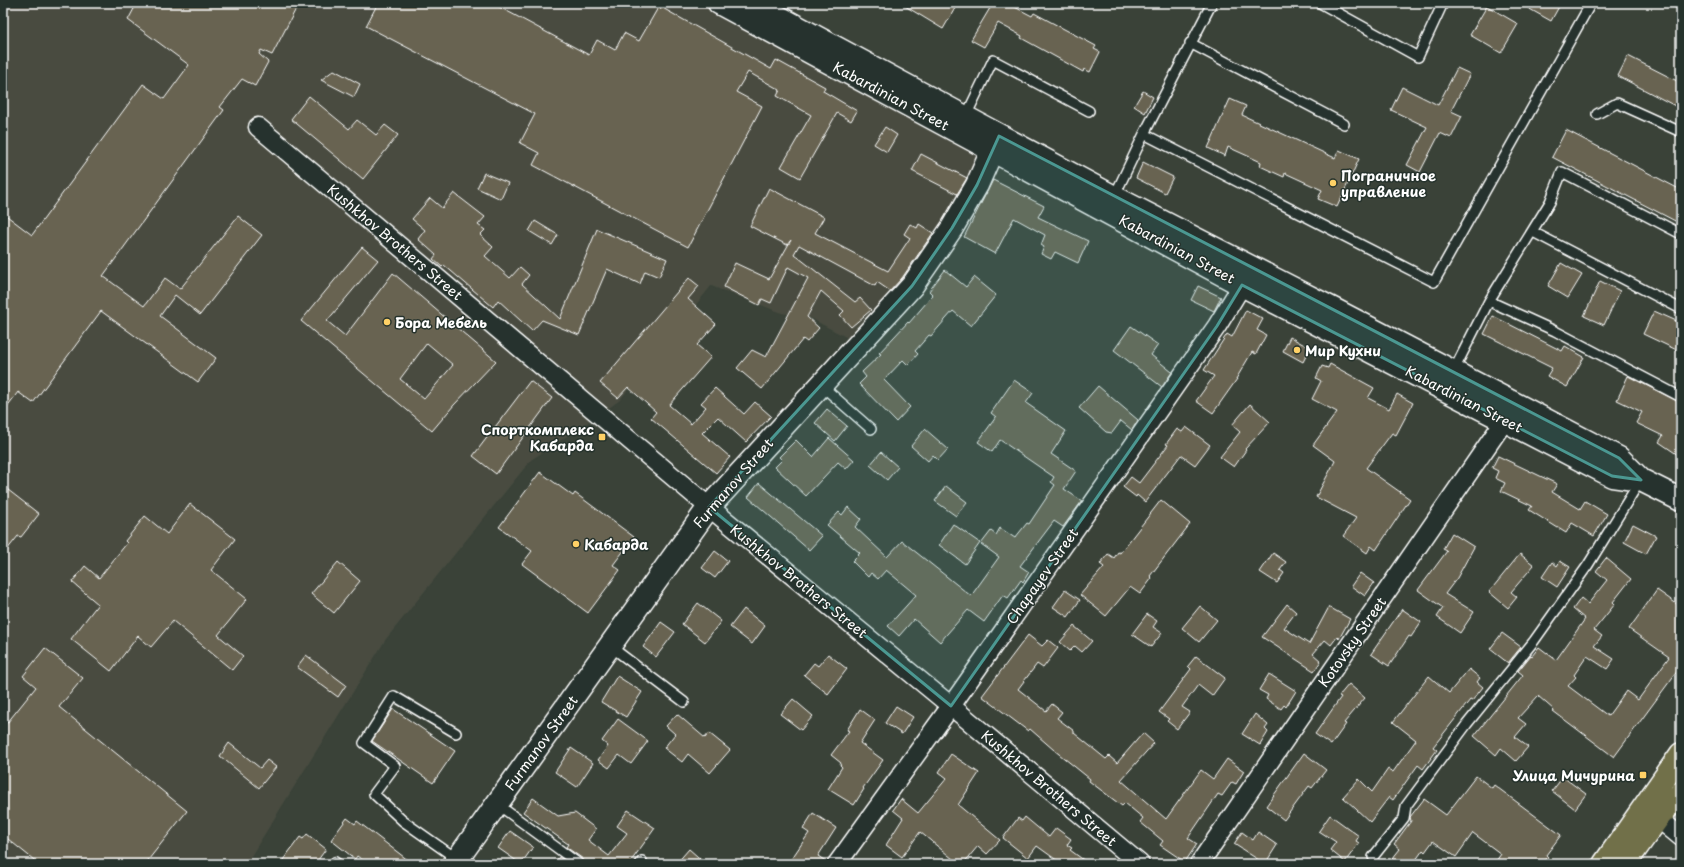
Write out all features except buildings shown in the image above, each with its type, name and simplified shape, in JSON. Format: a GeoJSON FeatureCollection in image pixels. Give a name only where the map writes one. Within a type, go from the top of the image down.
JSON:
{"type":"FeatureCollection","features":[{"type":"Feature","properties":{"kind":"main road","name":"Kabardinian Street"},"geometry":{"type":"LineString","coordinates":[[719,3],[995,143],[1114,197],[1333,309],[1620,458],[1641,480]]}},
{"type":"Feature","properties":{"kind":"main road","name":"Kabardinian Street"},"geometry":{"type":"LineString","coordinates":[[753,3],[965,118],[995,143],[1242,284],[1612,476],[1641,480],[1681,500]]}},
{"type":"Feature","properties":{"kind":"main road","name":"Furmanov Street"},"geometry":{"type":"LineString","coordinates":[[456,862],[709,507],[912,286],[952,228],[977,185],[995,143]]}},
{"type":"Feature","properties":{"kind":"main road"},"geometry":{"type":"LineString","coordinates":[[1604,864],[1681,754]]}},
{"type":"Feature","properties":{"kind":"main road"},"geometry":{"type":"LineString","coordinates":[[1625,864],[1658,818],[1681,793]]}},
{"type":"Feature","properties":{"kind":"street","name":"Kushkhov Brothers Street"},"geometry":{"type":"LineString","coordinates":[[258,128],[709,507],[1140,864]]}},
{"type":"Feature","properties":{"kind":"street","name":"Chapayev Street"},"geometry":{"type":"LineString","coordinates":[[836,864],[951,706],[1217,326],[1242,284]]}},
{"type":"Feature","properties":{"kind":"street","name":"Kotovsky Street"},"geometry":{"type":"LineString","coordinates":[[1199,864],[1505,420]]}},
{"type":"Feature","properties":{"kind":"street"},"geometry":{"type":"LineString","coordinates":[[1658,818],[1681,837]]}},
{"type":"Feature","properties":{"kind":"lane"},"geometry":{"type":"LineString","coordinates":[[1114,197],[1144,134],[1212,3]]}},
{"type":"Feature","properties":{"kind":"lane"},"geometry":{"type":"LineString","coordinates":[[1320,3],[1418,57],[1443,3]]}},
{"type":"Feature","properties":{"kind":"lane"},"geometry":{"type":"LineString","coordinates":[[1144,134],[1434,282],[1591,3]]}},
{"type":"Feature","properties":{"kind":"lane"},"geometry":{"type":"LineString","coordinates":[[1190,43],[1344,124]]}},
{"type":"Feature","properties":{"kind":"lane"},"geometry":{"type":"LineString","coordinates":[[965,118],[993,60],[1089,111]]}},
{"type":"Feature","properties":{"kind":"lane"},"geometry":{"type":"LineString","coordinates":[[1597,114],[1617,103],[1681,132]]}},
{"type":"Feature","properties":{"kind":"lane"},"geometry":{"type":"LineString","coordinates":[[1453,372],[1489,301],[1533,232],[1550,202],[1562,172],[1681,234]]}},
{"type":"Feature","properties":{"kind":"lane"},"geometry":{"type":"LineString","coordinates":[[1533,232],[1681,309]]}},
{"type":"Feature","properties":{"kind":"lane"},"geometry":{"type":"LineString","coordinates":[[1489,301],[1556,331],[1681,397]]}},
{"type":"Feature","properties":{"kind":"lane"},"geometry":{"type":"LineString","coordinates":[[821,385],[871,428]]}},
{"type":"Feature","properties":{"kind":"lane"},"geometry":{"type":"LineString","coordinates":[[1373,857],[1404,818],[1406,806],[1467,724],[1534,641],[1588,565],[1641,480]]}},
{"type":"Feature","properties":{"kind":"lane"},"geometry":{"type":"LineString","coordinates":[[610,646],[684,702]]}},
{"type":"Feature","properties":{"kind":"lane"},"geometry":{"type":"LineString","coordinates":[[456,733],[394,696],[364,744],[395,766],[374,794],[403,821],[456,862]]}},
{"type":"Feature","properties":{"kind":"lane"},"geometry":{"type":"LineString","coordinates":[[497,804],[579,864]]}},
{"type":"Feature","properties":{"kind":"lane"},"geometry":{"type":"LineString","coordinates":[[333,864],[335,862],[338,864]]}},
{"type":"Feature","properties":{"kind":"highlighted area"},"geometry":{"type":"Polygon","coordinates":[[[999,136],[1619,458],[1641,480],[1612,476],[1242,285],[1217,326],[951,706],[709,507],[912,286],[952,228],[977,185],[999,136]]]}},
{"type":"Feature","properties":{"kind":"shaded area"},"geometry":{"type":"Polygon","coordinates":[[[3,3],[719,3],[992,150],[977,185],[859,344],[812,319],[782,313],[711,286],[620,400],[531,460],[386,639],[246,864],[3,864],[3,3]]]}},
{"type":"Feature","properties":{"kind":"place","name":"Пограничное управление"},"geometry":{"type":"Point","coordinates":[1333,183]}},
{"type":"Feature","properties":{"kind":"place","name":"Бора Мебель"},"geometry":{"type":"Point","coordinates":[387,322]}},
{"type":"Feature","properties":{"kind":"place","name":"Мир Кухни"},"geometry":{"type":"Point","coordinates":[1297,350]}},
{"type":"Feature","properties":{"kind":"place","name":"Спорткомплекс Кабарда"},"geometry":{"type":"Point","coordinates":[602,437]}},
{"type":"Feature","properties":{"kind":"place","name":"Кабарда"},"geometry":{"type":"Point","coordinates":[576,544]}},
{"type":"Feature","properties":{"kind":"place","name":"Улица Мичурина"},"geometry":{"type":"Point","coordinates":[1643,775]}}]}
